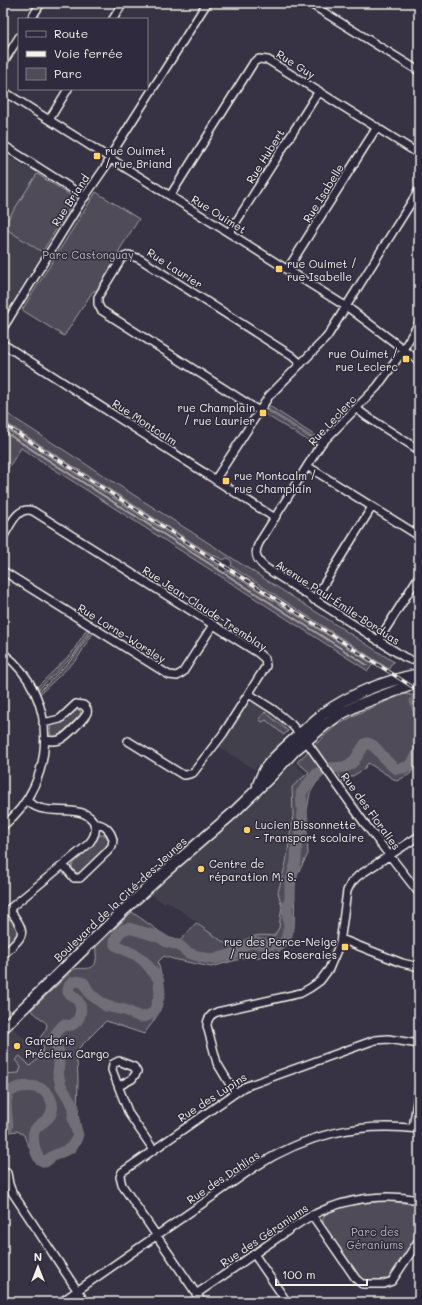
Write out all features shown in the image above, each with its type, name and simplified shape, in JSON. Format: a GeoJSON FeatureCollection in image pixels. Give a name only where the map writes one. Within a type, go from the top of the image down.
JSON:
{"type":"FeatureCollection","features":[{"type":"Feature","properties":{"kind":"main road","name":"Boulevard de la Cité-des-Jeunes"},"geometry":{"type":"LineString","coordinates":[[3,1028],[125,909],[170,867],[232,814],[256,789],[268,772],[303,738],[323,714],[354,695],[387,682],[419,674]]}},
{"type":"Feature","properties":{"kind":"main road","name":"Boulevard de la Cité-des-Jeunes"},"geometry":{"type":"LineString","coordinates":[[303,738],[329,721],[370,700],[419,682]]}},
{"type":"Feature","properties":{"kind":"street"},"geometry":{"type":"LineString","coordinates":[[32,18],[41,3]]}},
{"type":"Feature","properties":{"kind":"street"},"geometry":{"type":"LineString","coordinates":[[113,18],[123,3]]}},
{"type":"Feature","properties":{"kind":"street","name":"Rue Briand"},"geometry":{"type":"LineString","coordinates":[[3,328],[207,3]]}},
{"type":"Feature","properties":{"kind":"street"},"geometry":{"type":"LineString","coordinates":[[309,3],[419,71]]}},
{"type":"Feature","properties":{"kind":"street"},"geometry":{"type":"LineString","coordinates":[[3,63],[18,39]]}},
{"type":"Feature","properties":{"kind":"street","name":"Rue Guy"},"geometry":{"type":"LineString","coordinates":[[170,196],[256,60],[262,58],[268,60],[319,91],[419,154]]}},
{"type":"Feature","properties":{"kind":"street"},"geometry":{"type":"LineString","coordinates":[[49,120],[67,90]]}},
{"type":"Feature","properties":{"kind":"street","name":"Rue Ouimet"},"geometry":{"type":"LineString","coordinates":[[3,91],[346,306],[419,361]]}},
{"type":"Feature","properties":{"kind":"street","name":"Rue Hubert"},"geometry":{"type":"LineString","coordinates":[[229,233],[319,91]]}},
{"type":"Feature","properties":{"kind":"street","name":"Rue Isabelle"},"geometry":{"type":"LineString","coordinates":[[287,270],[377,127]]}},
{"type":"Feature","properties":{"kind":"street"},"geometry":{"type":"LineString","coordinates":[[3,145],[85,197]]}},
{"type":"Feature","properties":{"kind":"street"},"geometry":{"type":"LineString","coordinates":[[215,480],[272,392],[327,337],[419,190]]}},
{"type":"Feature","properties":{"kind":"street","name":"Rue Laurier"},"geometry":{"type":"LineString","coordinates":[[259,411],[101,310],[98,304],[98,297],[122,258],[129,255],[140,259],[292,356],[301,364]]}},
{"type":"Feature","properties":{"kind":"street","name":"Rue Leclerc"},"geometry":{"type":"LineString","coordinates":[[256,557],[257,547],[323,442],[380,384],[419,323]]}},
{"type":"Feature","properties":{"kind":"street","name":"Rue Montcalm"},"geometry":{"type":"LineString","coordinates":[[3,344],[275,518]]}},
{"type":"Feature","properties":{"kind":"street"},"geometry":{"type":"LineString","coordinates":[[356,409],[419,450]]}},
{"type":"Feature","properties":{"kind":"street"},"geometry":{"type":"LineString","coordinates":[[307,466],[419,536]]}},
{"type":"Feature","properties":{"kind":"street"},"geometry":{"type":"LineString","coordinates":[[314,600],[372,507]]}},
{"type":"Feature","properties":{"kind":"street","name":"Rue Jean-Claude-Tremblay"},"geometry":{"type":"LineString","coordinates":[[3,537],[19,513],[24,510],[32,511],[258,653],[265,659],[266,666],[223,734],[196,770],[190,774],[183,775],[128,741]]}},
{"type":"Feature","properties":{"kind":"street","name":"Avenue Paul-Émile-Borduas"},"geometry":{"type":"LineString","coordinates":[[256,557],[266,568],[314,600],[411,660]]}},
{"type":"Feature","properties":{"kind":"street","name":"Rue Lorne-Worsley"},"geometry":{"type":"LineString","coordinates":[[3,571],[169,675],[177,676],[183,672],[213,625]]}},
{"type":"Feature","properties":{"kind":"street"},"geometry":{"type":"LineString","coordinates":[[378,640],[419,576]]}},
{"type":"Feature","properties":{"kind":"street"},"geometry":{"type":"LineString","coordinates":[[3,653],[16,665],[28,681],[37,699],[43,723],[45,740],[40,772],[34,788],[27,801],[3,826]]}},
{"type":"Feature","properties":{"kind":"street","name":"Rue des Floralies"},"geometry":{"type":"LineString","coordinates":[[249,694],[274,710],[291,724],[303,738],[389,855],[419,893]]}},
{"type":"Feature","properties":{"kind":"street"},"geometry":{"type":"LineString","coordinates":[[43,723],[60,719],[76,704],[83,705],[86,709],[87,713],[84,718],[62,739],[45,740]]}},
{"type":"Feature","properties":{"kind":"street"},"geometry":{"type":"LineString","coordinates":[[3,955],[19,940],[22,932],[21,926],[6,912],[64,866],[91,841],[95,833],[94,824],[90,816],[82,813],[45,810],[34,806],[27,801]]}},
{"type":"Feature","properties":{"kind":"street"},"geometry":{"type":"LineString","coordinates":[[64,866],[74,878],[80,878],[110,849],[113,840],[110,832],[101,825],[94,824]]}},
{"type":"Feature","properties":{"kind":"street"},"geometry":{"type":"LineString","coordinates":[[235,1093],[215,1059],[207,1021],[217,1012],[270,1001],[307,990],[316,984],[328,972],[341,939],[346,893],[349,886],[358,876],[419,836]]}},
{"type":"Feature","properties":{"kind":"street"},"geometry":{"type":"LineString","coordinates":[[341,939],[402,963],[419,967]]}},
{"type":"Feature","properties":{"kind":"street","name":"Rue des Lupins"},"geometry":{"type":"LineString","coordinates":[[156,1236],[122,1185],[120,1180],[124,1169],[235,1093],[254,1083],[375,1040],[388,1039],[419,1044]]}},
{"type":"Feature","properties":{"kind":"street"},"geometry":{"type":"LineString","coordinates":[[119,1086],[129,1114],[153,1149]]}},
{"type":"Feature","properties":{"kind":"street"},"geometry":{"type":"LineString","coordinates":[[416,1128],[419,1088]]}},
{"type":"Feature","properties":{"kind":"street","name":"Rue des Dahlias"},"geometry":{"type":"LineString","coordinates":[[61,1302],[259,1165],[292,1147],[323,1135],[350,1129],[377,1126],[416,1128]]}},
{"type":"Feature","properties":{"kind":"street"},"geometry":{"type":"LineString","coordinates":[[7,1173],[12,1192],[85,1302]]}},
{"type":"Feature","properties":{"kind":"street","name":"Rue des Géraniums"},"geometry":{"type":"LineString","coordinates":[[196,1294],[312,1215],[336,1205],[361,1199],[390,1197],[419,1200]]}},
{"type":"Feature","properties":{"kind":"street"},"geometry":{"type":"LineString","coordinates":[[312,1215],[356,1279],[362,1284],[384,1284],[392,1281],[419,1240]]}},
{"type":"Feature","properties":{"kind":"street"},"geometry":{"type":"LineString","coordinates":[[156,1236],[202,1302]]}},
{"type":"Feature","properties":{"kind":"street"},"geometry":{"type":"LineString","coordinates":[[254,1254],[287,1302]]}},
{"type":"Feature","properties":{"kind":"shaded area"},"geometry":{"type":"Polygon","coordinates":[[[3,153],[70,194],[73,200],[3,317],[3,153]]]}},
{"type":"Feature","properties":{"kind":"shaded area"},"geometry":{"type":"Polygon","coordinates":[[[250,703],[256,703],[290,730],[286,733],[278,746],[254,769],[218,747],[226,738],[247,705],[250,703]]]}},
{"type":"Feature","properties":{"kind":"shaded area"},"geometry":{"type":"Polygon","coordinates":[[[294,762],[308,777],[287,932],[236,950],[167,901],[164,904],[151,894],[272,786],[294,762]]]}},
{"type":"Feature","properties":{"kind":"shaded area","name":"Garderie Précieux Cargo"},"geometry":{"type":"Polygon","coordinates":[[[13,1027],[41,1056],[37,1060],[44,1068],[19,1073],[3,1074],[3,1037],[13,1027]]]}},
{"type":"Feature","properties":{"kind":"green space"},"geometry":{"type":"Polygon","coordinates":[[[37,174],[72,196],[72,204],[42,252],[3,227],[37,174]]]}},
{"type":"Feature","properties":{"kind":"green space","name":"Parc Castonguay"},"geometry":{"type":"Polygon","coordinates":[[[96,192],[139,219],[96,291],[93,291],[64,336],[22,310],[96,192]]]}},
{"type":"Feature","properties":{"kind":"green space"},"geometry":{"type":"Polygon","coordinates":[[[268,405],[320,439],[318,441],[266,408],[268,405]]]}},
{"type":"Feature","properties":{"kind":"green space"},"geometry":{"type":"Polygon","coordinates":[[[265,409],[317,442],[315,445],[263,413],[265,409]]]}},
{"type":"Feature","properties":{"kind":"green space"},"geometry":{"type":"Polygon","coordinates":[[[3,411],[394,662],[390,665],[389,669],[231,566],[232,563],[230,559],[227,558],[223,560],[204,550],[3,421],[3,411]]]}},
{"type":"Feature","properties":{"kind":"green space"},"geometry":{"type":"Polygon","coordinates":[[[3,427],[219,566],[218,570],[223,573],[227,571],[374,665],[372,665],[368,671],[21,448],[3,476],[3,427]]]}},
{"type":"Feature","properties":{"kind":"green space"},"geometry":{"type":"Polygon","coordinates":[[[87,629],[89,631],[74,655],[38,690],[37,687],[71,654],[87,629]]]}},
{"type":"Feature","properties":{"kind":"green space"},"geometry":{"type":"Polygon","coordinates":[[[91,631],[93,633],[77,659],[40,694],[39,692],[75,656],[91,631]]]}},
{"type":"Feature","properties":{"kind":"green space"},"geometry":{"type":"Polygon","coordinates":[[[403,694],[412,695],[419,705],[419,762],[410,774],[397,781],[368,763],[364,769],[343,782],[336,770],[332,768],[316,783],[310,793],[306,816],[308,854],[298,873],[295,885],[294,928],[289,941],[276,954],[244,958],[211,967],[164,956],[158,962],[163,987],[163,1000],[156,1018],[144,1034],[106,1021],[76,1051],[78,1078],[77,1110],[81,1135],[76,1149],[50,1162],[43,1163],[38,1161],[28,1145],[24,1135],[17,1131],[3,1133],[3,1074],[19,1073],[21,1067],[15,1060],[20,1056],[30,1066],[41,1056],[44,1047],[38,1041],[46,1029],[47,1024],[31,1010],[74,969],[91,968],[95,964],[96,947],[132,912],[174,942],[179,942],[196,923],[232,948],[252,937],[263,935],[274,936],[279,928],[282,907],[278,892],[286,863],[293,816],[292,787],[309,772],[297,762],[333,728],[357,714],[403,694]]]}},
{"type":"Feature","properties":{"kind":"green space"},"geometry":{"type":"Polygon","coordinates":[[[76,709],[81,711],[80,715],[60,735],[53,736],[50,734],[51,726],[62,722],[76,709]]]}},
{"type":"Feature","properties":{"kind":"green space"},"geometry":{"type":"Polygon","coordinates":[[[265,712],[288,731],[284,735],[266,720],[262,722],[259,719],[265,712]]]}},
{"type":"Feature","properties":{"kind":"green space"},"geometry":{"type":"Polygon","coordinates":[[[100,835],[104,835],[108,838],[108,845],[83,871],[78,873],[75,872],[72,867],[73,864],[90,848],[100,835]]]}},
{"type":"Feature","properties":{"kind":"green space"},"geometry":{"type":"Polygon","coordinates":[[[8,919],[15,924],[18,933],[3,950],[3,920],[8,919]]]}},
{"type":"Feature","properties":{"kind":"green space","name":"Parc des Géraniums"},"geometry":{"type":"Polygon","coordinates":[[[389,1201],[419,1205],[419,1232],[389,1278],[367,1281],[361,1278],[324,1226],[323,1217],[328,1212],[335,1209],[365,1203],[389,1201]]]}},
{"type":"Feature","properties":{"kind":"waterway"},"geometry":{"type":"LineString","coordinates":[[3,431],[367,665]]}},
{"type":"Feature","properties":{"kind":"waterway"},"geometry":{"type":"LineString","coordinates":[[418,696],[415,701],[419,715]]}},
{"type":"Feature","properties":{"kind":"waterway"},"geometry":{"type":"LineString","coordinates":[[3,1131],[8,1126],[6,1107],[7,1096],[14,1089],[30,1086],[44,1090],[50,1098],[52,1105],[52,1112],[49,1117],[37,1127],[34,1132],[34,1146],[39,1159],[45,1162],[53,1156],[71,1148],[76,1140],[78,1135],[73,1118],[74,1107],[61,1086],[58,1073],[60,1054],[53,1039],[63,1025],[72,1025],[79,1017],[81,1010],[80,1004],[75,997],[68,992],[69,986],[73,982],[78,981],[84,983],[90,994],[106,1006],[125,1010],[140,1017],[147,1016],[154,1012],[160,994],[158,978],[145,962],[136,955],[115,945],[117,936],[121,932],[129,928],[179,945],[188,953],[213,959],[235,953],[252,942],[269,945],[281,945],[286,940],[289,926],[287,907],[290,899],[290,883],[296,861],[297,843],[303,822],[301,793],[318,773],[329,768],[345,767],[350,765],[367,743],[375,747],[388,763],[397,769],[408,767],[416,757],[419,750]]}},
{"type":"Feature","properties":{"kind":"railway"},"geometry":{"type":"LineString","coordinates":[[3,424],[419,691]]}},
{"type":"Feature","properties":{"kind":"place","name":"rue Ouimet / rue Briand"},"geometry":{"type":"Point","coordinates":[97,156]}},
{"type":"Feature","properties":{"kind":"place","name":"rue Ouimet / rue Isabelle"},"geometry":{"type":"Point","coordinates":[279,269]}},
{"type":"Feature","properties":{"kind":"place","name":"rue Ouimet / rue Leclerc"},"geometry":{"type":"Point","coordinates":[406,359]}},
{"type":"Feature","properties":{"kind":"place","name":"rue Champlain / rue Laurier"},"geometry":{"type":"Point","coordinates":[263,413]}},
{"type":"Feature","properties":{"kind":"place","name":"rue Montcalm / rue Champlain"},"geometry":{"type":"Point","coordinates":[226,481]}},
{"type":"Feature","properties":{"kind":"place","name":"Lucien Bissonnette - Transport scolaire"},"geometry":{"type":"Point","coordinates":[247,830]}},
{"type":"Feature","properties":{"kind":"place","name":"Centre de réparation M. S."},"geometry":{"type":"Point","coordinates":[201,869]}},
{"type":"Feature","properties":{"kind":"place","name":"rue des Perce-Neige / rue des Roseraies"},"geometry":{"type":"Point","coordinates":[345,947]}},
{"type":"Feature","properties":{"kind":"place","name":"Garderie Précieux Cargo"},"geometry":{"type":"Point","coordinates":[17,1046]}}]}
